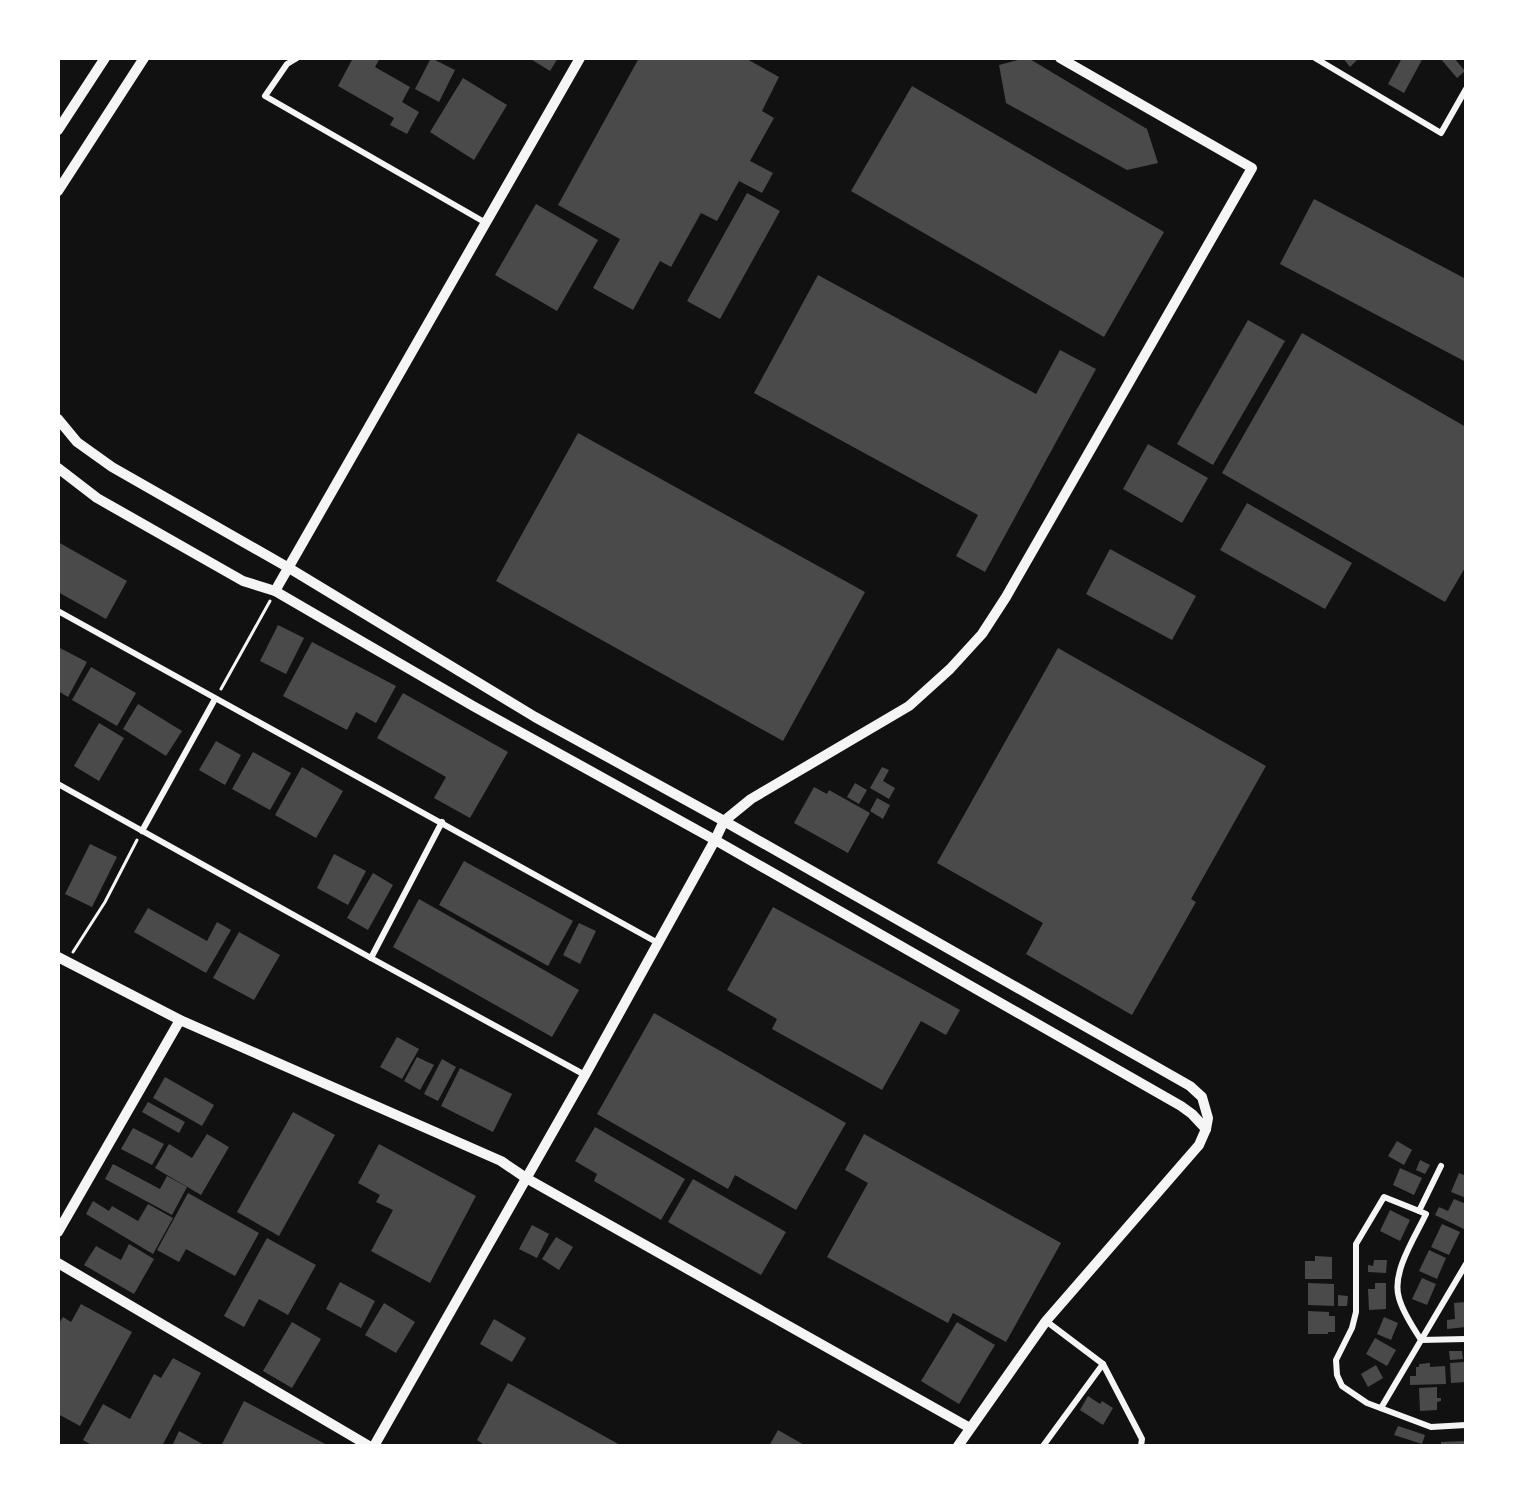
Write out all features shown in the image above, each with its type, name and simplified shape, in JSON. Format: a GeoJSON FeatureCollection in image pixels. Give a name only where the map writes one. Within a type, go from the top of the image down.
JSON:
{"type":"FeatureCollection","features":[{"type":"Feature","properties":{"kind":"street"},"geometry":{"type":"LineString","coordinates":[[58,130],[105,58]]}},
{"type":"Feature","properties":{"kind":"street"},"geometry":{"type":"LineString","coordinates":[[58,191],[144,58]]}},
{"type":"Feature","properties":{"kind":"street"},"geometry":{"type":"LineString","coordinates":[[297,58],[287,64],[265,96],[486,224]]}},
{"type":"Feature","properties":{"kind":"street"},"geometry":{"type":"LineString","coordinates":[[275,591],[580,58]]}},
{"type":"Feature","properties":{"kind":"street"},"geometry":{"type":"LineString","coordinates":[[374,1446],[585,1075],[724,822],[752,799],[909,706],[950,669],[982,634],[1006,597],[1251,168],[1060,58]]}},
{"type":"Feature","properties":{"kind":"street"},"geometry":{"type":"LineString","coordinates":[[1315,58],[1441,133],[1466,90]]}},
{"type":"Feature","properties":{"kind":"street"},"geometry":{"type":"LineString","coordinates":[[58,419],[77,442],[112,467],[289,568],[535,717],[1191,1086],[1202,1097],[1208,1118],[1199,1145],[1046,1321],[957,1446]]}},
{"type":"Feature","properties":{"kind":"street"},"geometry":{"type":"LineString","coordinates":[[58,468],[98,498],[232,575],[275,591],[473,706],[716,840],[1181,1106],[1206,1129]]}},
{"type":"Feature","properties":{"kind":"street"},"geometry":{"type":"LineString","coordinates":[[58,611],[442,822],[658,944]]}},
{"type":"Feature","properties":{"kind":"street"},"geometry":{"type":"LineString","coordinates":[[142,831],[215,699]]}},
{"type":"Feature","properties":{"kind":"street"},"geometry":{"type":"LineString","coordinates":[[58,784],[585,1075]]}},
{"type":"Feature","properties":{"kind":"street"},"geometry":{"type":"LineString","coordinates":[[371,958],[442,822]]}},
{"type":"Feature","properties":{"kind":"street"},"geometry":{"type":"LineString","coordinates":[[63,959],[180,1020],[501,1161],[526,1178],[970,1428]]}},
{"type":"Feature","properties":{"kind":"street"},"geometry":{"type":"LineString","coordinates":[[58,1232],[180,1020]]}},
{"type":"Feature","properties":{"kind":"street"},"geometry":{"type":"LineString","coordinates":[[1419,1211],[1441,1166]]}},
{"type":"Feature","properties":{"kind":"street"},"geometry":{"type":"LineString","coordinates":[[1420,1340],[1398,1297],[1398,1283],[1401,1267],[1426,1214],[1384,1197],[1356,1244],[1356,1312],[1352,1328],[1336,1360],[1337,1376],[1342,1386],[1367,1403],[1431,1427],[1466,1425]]}},
{"type":"Feature","properties":{"kind":"street"},"geometry":{"type":"LineString","coordinates":[[58,1263],[369,1446]]}},
{"type":"Feature","properties":{"kind":"street"},"geometry":{"type":"LineString","coordinates":[[1381,1408],[1466,1264]]}},
{"type":"Feature","properties":{"kind":"street"},"geometry":{"type":"LineString","coordinates":[[1046,1321],[1103,1364],[1142,1439],[1141,1446]]}},
{"type":"Feature","properties":{"kind":"street"},"geometry":{"type":"LineString","coordinates":[[1420,1340],[1466,1339]]}},
{"type":"Feature","properties":{"kind":"street"},"geometry":{"type":"LineString","coordinates":[[1044,1446],[1103,1364]]}},
{"type":"Feature","properties":{"kind":"path"},"geometry":{"type":"LineString","coordinates":[[215,699],[275,591]]}},
{"type":"Feature","properties":{"kind":"path"},"geometry":{"type":"LineString","coordinates":[[63,959],[105,902],[142,831]]}},
{"type":"Feature","properties":{"kind":"building"},"geometry":{"type":"Polygon","coordinates":[[[353,58],[380,58],[375,67],[410,87],[402,102],[419,112],[407,134],[390,125],[394,118],[338,86],[353,58]]]}},
{"type":"Feature","properties":{"kind":"building"},"geometry":{"type":"Polygon","coordinates":[[[431,58],[455,70],[439,102],[415,89],[431,58]]]}},
{"type":"Feature","properties":{"kind":"building"},"geometry":{"type":"Polygon","coordinates":[[[529,58],[558,58],[550,71],[529,58]]]}},
{"type":"Feature","properties":{"kind":"building"},"geometry":{"type":"Polygon","coordinates":[[[639,58],[745,58],[779,77],[762,111],[774,118],[750,161],[773,173],[762,193],[739,181],[717,221],[701,213],[671,267],[660,261],[633,310],[593,288],[620,239],[558,205],[639,58]]]}},
{"type":"Feature","properties":{"kind":"building"},"geometry":{"type":"Polygon","coordinates":[[[1025,58],[1147,129],[1158,163],[1127,170],[1006,103],[999,65],[1025,58]]]}},
{"type":"Feature","properties":{"kind":"building"},"geometry":{"type":"Polygon","coordinates":[[[1343,58],[1359,58],[1350,67],[1343,58]]]}},
{"type":"Feature","properties":{"kind":"building"},"geometry":{"type":"Polygon","coordinates":[[[1402,58],[1423,58],[1404,93],[1388,84],[1402,58]]]}},
{"type":"Feature","properties":{"kind":"building"},"geometry":{"type":"Polygon","coordinates":[[[1440,58],[1454,58],[1465,71],[1457,78],[1440,58]]]}},
{"type":"Feature","properties":{"kind":"building"},"geometry":{"type":"Polygon","coordinates":[[[463,78],[507,105],[474,160],[430,132],[463,78]]]}},
{"type":"Feature","properties":{"kind":"building"},"geometry":{"type":"Polygon","coordinates":[[[912,86],[1164,232],[1104,337],[851,191],[912,86]]]}},
{"type":"Feature","properties":{"kind":"building"},"geometry":{"type":"Polygon","coordinates":[[[747,193],[780,211],[720,319],[687,301],[747,193]]]}},
{"type":"Feature","properties":{"kind":"building"},"geometry":{"type":"Polygon","coordinates":[[[1314,199],[1466,279],[1466,362],[1280,264],[1314,199]]]}},
{"type":"Feature","properties":{"kind":"building"},"geometry":{"type":"Polygon","coordinates":[[[536,204],[598,240],[557,311],[495,275],[536,204]]]}},
{"type":"Feature","properties":{"kind":"building"},"geometry":{"type":"Polygon","coordinates":[[[818,275],[1036,394],[1060,350],[1096,369],[985,572],[956,556],[978,515],[754,393],[818,275]]]}},
{"type":"Feature","properties":{"kind":"building"},"geometry":{"type":"Polygon","coordinates":[[[1248,320],[1285,341],[1213,465],[1177,444],[1248,320]]]}},
{"type":"Feature","properties":{"kind":"building"},"geometry":{"type":"Polygon","coordinates":[[[1302,333],[1466,427],[1466,566],[1445,602],[1222,473],[1302,333]]]}},
{"type":"Feature","properties":{"kind":"building"},"geometry":{"type":"Polygon","coordinates":[[[578,433],[865,592],[783,741],[496,581],[578,433]]]}},
{"type":"Feature","properties":{"kind":"building"},"geometry":{"type":"Polygon","coordinates":[[[1148,444],[1208,478],[1182,523],[1123,489],[1148,444]]]}},
{"type":"Feature","properties":{"kind":"building"},"geometry":{"type":"Polygon","coordinates":[[[1247,503],[1352,563],[1325,609],[1220,550],[1247,503]]]}},
{"type":"Feature","properties":{"kind":"building"},"geometry":{"type":"Polygon","coordinates":[[[58,542],[127,581],[106,619],[58,592],[58,542]]]}},
{"type":"Feature","properties":{"kind":"building"},"geometry":{"type":"Polygon","coordinates":[[[1110,549],[1196,596],[1172,640],[1086,594],[1110,549]]]}},
{"type":"Feature","properties":{"kind":"building"},"geometry":{"type":"Polygon","coordinates":[[[278,625],[304,638],[286,674],[260,661],[278,625]]]}},
{"type":"Feature","properties":{"kind":"building"},"geometry":{"type":"Polygon","coordinates":[[[312,642],[396,686],[376,723],[356,712],[347,730],[283,696],[312,642]]]}},
{"type":"Feature","properties":{"kind":"building"},"geometry":{"type":"Polygon","coordinates":[[[58,647],[87,662],[68,697],[58,691],[58,647]]]}},
{"type":"Feature","properties":{"kind":"building"},"geometry":{"type":"Polygon","coordinates":[[[1058,648],[1266,766],[1191,899],[1196,902],[1132,1015],[1026,954],[1043,923],[937,863],[1058,648]]]}},
{"type":"Feature","properties":{"kind":"building"},"geometry":{"type":"Polygon","coordinates":[[[91,667],[136,693],[117,726],[72,700],[91,667]]]}},
{"type":"Feature","properties":{"kind":"building"},"geometry":{"type":"Polygon","coordinates":[[[403,693],[508,752],[470,818],[434,798],[446,777],[377,738],[403,693]]]}},
{"type":"Feature","properties":{"kind":"building"},"geometry":{"type":"Polygon","coordinates":[[[138,704],[182,731],[166,756],[123,729],[138,704]]]}},
{"type":"Feature","properties":{"kind":"building"},"geometry":{"type":"Polygon","coordinates":[[[99,723],[124,738],[99,781],[74,766],[99,723]]]}},
{"type":"Feature","properties":{"kind":"building"},"geometry":{"type":"Polygon","coordinates":[[[216,741],[241,755],[225,785],[199,770],[216,741]]]}},
{"type":"Feature","properties":{"kind":"building"},"geometry":{"type":"Polygon","coordinates":[[[253,752],[291,773],[270,810],[232,789],[253,752]]]}},
{"type":"Feature","properties":{"kind":"building"},"geometry":{"type":"Polygon","coordinates":[[[302,767],[343,791],[316,838],[275,815],[302,767]]]}},
{"type":"Feature","properties":{"kind":"building"},"geometry":{"type":"Polygon","coordinates":[[[882,767],[889,770],[883,781],[895,788],[889,799],[870,788],[882,767]]]}},
{"type":"Feature","properties":{"kind":"building"},"geometry":{"type":"Polygon","coordinates":[[[855,783],[867,790],[859,804],[847,797],[855,783]]]}},
{"type":"Feature","properties":{"kind":"building"},"geometry":{"type":"Polygon","coordinates":[[[814,787],[827,794],[829,790],[870,813],[848,853],[794,823],[814,787]]]}},
{"type":"Feature","properties":{"kind":"building"},"geometry":{"type":"Polygon","coordinates":[[[877,798],[890,805],[883,819],[870,811],[877,798]]]}},
{"type":"Feature","properties":{"kind":"building"},"geometry":{"type":"Polygon","coordinates":[[[90,844],[117,857],[92,907],[65,894],[90,844]]]}},
{"type":"Feature","properties":{"kind":"building"},"geometry":{"type":"Polygon","coordinates":[[[334,854],[366,871],[348,905],[317,888],[334,854]]]}},
{"type":"Feature","properties":{"kind":"building"},"geometry":{"type":"Polygon","coordinates":[[[464,861],[573,921],[548,966],[439,905],[464,861]]]}},
{"type":"Feature","properties":{"kind":"building"},"geometry":{"type":"Polygon","coordinates":[[[373,873],[393,885],[368,930],[347,918],[373,873]]]}},
{"type":"Feature","properties":{"kind":"building"},"geometry":{"type":"Polygon","coordinates":[[[419,899],[579,990],[552,1037],[393,947],[419,899]]]}},
{"type":"Feature","properties":{"kind":"building"},"geometry":{"type":"Polygon","coordinates":[[[773,907],[960,1010],[946,1035],[921,1021],[882,1090],[772,1029],[777,1019],[727,990],[773,907]]]}},
{"type":"Feature","properties":{"kind":"building"},"geometry":{"type":"Polygon","coordinates":[[[148,908],[207,941],[217,922],[231,930],[206,973],[134,932],[148,908]]]}},
{"type":"Feature","properties":{"kind":"building"},"geometry":{"type":"Polygon","coordinates":[[[579,923],[596,931],[580,964],[563,955],[579,923]]]}},
{"type":"Feature","properties":{"kind":"building"},"geometry":{"type":"Polygon","coordinates":[[[239,932],[280,955],[254,1000],[213,978],[239,932]]]}},
{"type":"Feature","properties":{"kind":"building"},"geometry":{"type":"Polygon","coordinates":[[[654,1013],[846,1123],[796,1210],[735,1175],[728,1189],[597,1114],[654,1013]]]}},
{"type":"Feature","properties":{"kind":"building"},"geometry":{"type":"Polygon","coordinates":[[[397,1037],[419,1049],[402,1079],[380,1067],[397,1037]]]}},
{"type":"Feature","properties":{"kind":"building"},"geometry":{"type":"Polygon","coordinates":[[[417,1057],[434,1065],[420,1090],[404,1081],[417,1057]]]}},
{"type":"Feature","properties":{"kind":"building"},"geometry":{"type":"Polygon","coordinates":[[[442,1059],[456,1067],[438,1101],[424,1094],[442,1059]]]}},
{"type":"Feature","properties":{"kind":"building"},"geometry":{"type":"Polygon","coordinates":[[[460,1068],[512,1094],[493,1132],[441,1106],[460,1068]]]}},
{"type":"Feature","properties":{"kind":"building"},"geometry":{"type":"Polygon","coordinates":[[[165,1077],[214,1105],[202,1126],[153,1098],[165,1077]]]}},
{"type":"Feature","properties":{"kind":"building"},"geometry":{"type":"Polygon","coordinates":[[[148,1102],[185,1122],[179,1133],[142,1112],[148,1102]]]}},
{"type":"Feature","properties":{"kind":"building"},"geometry":{"type":"Polygon","coordinates":[[[293,1112],[335,1135],[279,1236],[237,1212],[293,1112]]]}},
{"type":"Feature","properties":{"kind":"building"},"geometry":{"type":"Polygon","coordinates":[[[595,1127],[685,1179],[661,1220],[594,1181],[597,1174],[575,1161],[595,1127]]]}},
{"type":"Feature","properties":{"kind":"building"},"geometry":{"type":"Polygon","coordinates":[[[133,1128],[164,1144],[152,1165],[121,1149],[133,1128]]]}},
{"type":"Feature","properties":{"kind":"building"},"geometry":{"type":"Polygon","coordinates":[[[207,1134],[229,1147],[201,1195],[155,1168],[169,1144],[192,1158],[207,1134]]]}},
{"type":"Feature","properties":{"kind":"building"},"geometry":{"type":"Polygon","coordinates":[[[864,1134],[1061,1243],[1006,1342],[953,1313],[948,1323],[827,1257],[868,1183],[845,1170],[864,1134]]]}},
{"type":"Feature","properties":{"kind":"building"},"geometry":{"type":"Polygon","coordinates":[[[1397,1141],[1412,1150],[1404,1165],[1388,1156],[1397,1141]]]}},
{"type":"Feature","properties":{"kind":"building"},"geometry":{"type":"Polygon","coordinates":[[[379,1144],[476,1196],[430,1283],[371,1251],[393,1210],[376,1202],[380,1195],[358,1183],[379,1144]]]}},
{"type":"Feature","properties":{"kind":"building"},"geometry":{"type":"Polygon","coordinates":[[[1420,1160],[1430,1165],[1425,1174],[1416,1170],[1420,1160]]]}},
{"type":"Feature","properties":{"kind":"building"},"geometry":{"type":"Polygon","coordinates":[[[113,1164],[160,1189],[167,1176],[187,1187],[172,1215],[105,1179],[113,1164]]]}},
{"type":"Feature","properties":{"kind":"building"},"geometry":{"type":"Polygon","coordinates":[[[1400,1168],[1422,1178],[1414,1195],[1393,1185],[1400,1168]]]}},
{"type":"Feature","properties":{"kind":"building"},"geometry":{"type":"Polygon","coordinates":[[[1459,1173],[1466,1176],[1466,1198],[1451,1192],[1459,1173]]]}},
{"type":"Feature","properties":{"kind":"building"},"geometry":{"type":"Polygon","coordinates":[[[693,1179],[786,1232],[761,1275],[668,1222],[693,1179]]]}},
{"type":"Feature","properties":{"kind":"building"},"geometry":{"type":"Polygon","coordinates":[[[188,1193],[259,1233],[235,1276],[186,1249],[179,1262],[157,1250],[188,1193]]]}},
{"type":"Feature","properties":{"kind":"building"},"geometry":{"type":"Polygon","coordinates":[[[1454,1199],[1466,1204],[1464,1229],[1435,1215],[1439,1207],[1448,1211],[1454,1199]]]}},
{"type":"Feature","properties":{"kind":"building"},"geometry":{"type":"Polygon","coordinates":[[[93,1201],[109,1211],[112,1206],[138,1221],[148,1204],[173,1218],[153,1254],[86,1214],[93,1201]]]}},
{"type":"Feature","properties":{"kind":"building"},"geometry":{"type":"Polygon","coordinates":[[[1390,1210],[1410,1220],[1400,1241],[1380,1231],[1390,1210]]]}},
{"type":"Feature","properties":{"kind":"building"},"geometry":{"type":"Polygon","coordinates":[[[1442,1224],[1460,1232],[1449,1255],[1431,1247],[1442,1224]]]}},
{"type":"Feature","properties":{"kind":"building"},"geometry":{"type":"Polygon","coordinates":[[[532,1225],[549,1234],[537,1258],[519,1249],[532,1225]]]}},
{"type":"Feature","properties":{"kind":"building"},"geometry":{"type":"Polygon","coordinates":[[[556,1237],[573,1247],[559,1270],[542,1259],[556,1237]]]}},
{"type":"Feature","properties":{"kind":"building"},"geometry":{"type":"Polygon","coordinates":[[[267,1238],[316,1265],[288,1315],[259,1299],[244,1327],[224,1316],[267,1238]]]}},
{"type":"Feature","properties":{"kind":"building"},"geometry":{"type":"Polygon","coordinates":[[[129,1244],[154,1259],[134,1294],[84,1265],[96,1246],[121,1260],[129,1244]]]}},
{"type":"Feature","properties":{"kind":"building"},"geometry":{"type":"Polygon","coordinates":[[[1429,1250],[1446,1258],[1437,1279],[1419,1271],[1429,1250]]]}},
{"type":"Feature","properties":{"kind":"building"},"geometry":{"type":"Polygon","coordinates":[[[1315,1256],[1332,1257],[1332,1279],[1305,1279],[1305,1261],[1315,1261],[1315,1256]]]}},
{"type":"Feature","properties":{"kind":"building"},"geometry":{"type":"Polygon","coordinates":[[[1374,1260],[1387,1260],[1386,1273],[1368,1272],[1368,1265],[1373,1266],[1374,1260]]]}},
{"type":"Feature","properties":{"kind":"building"},"geometry":{"type":"Polygon","coordinates":[[[1422,1278],[1436,1284],[1427,1305],[1412,1299],[1422,1278]]]}},
{"type":"Feature","properties":{"kind":"building"},"geometry":{"type":"Polygon","coordinates":[[[340,1282],[375,1301],[361,1328],[326,1309],[340,1282]]]}},
{"type":"Feature","properties":{"kind":"building"},"geometry":{"type":"Polygon","coordinates":[[[1308,1283],[1334,1284],[1334,1306],[1308,1305],[1308,1283]]]}},
{"type":"Feature","properties":{"kind":"building"},"geometry":{"type":"Polygon","coordinates":[[[1375,1283],[1386,1283],[1386,1309],[1369,1310],[1368,1289],[1375,1289],[1375,1283]]]}},
{"type":"Feature","properties":{"kind":"building"},"geometry":{"type":"Polygon","coordinates":[[[1338,1295],[1348,1296],[1347,1306],[1338,1306],[1338,1295]]]}},
{"type":"Feature","properties":{"kind":"building"},"geometry":{"type":"Polygon","coordinates":[[[1466,1302],[1466,1327],[1447,1329],[1447,1320],[1455,1319],[1454,1303],[1466,1302]]]}},
{"type":"Feature","properties":{"kind":"building"},"geometry":{"type":"Polygon","coordinates":[[[384,1303],[415,1322],[396,1353],[365,1335],[384,1303]]]}},
{"type":"Feature","properties":{"kind":"building"},"geometry":{"type":"Polygon","coordinates":[[[81,1304],[132,1332],[80,1426],[58,1414],[58,1325],[63,1317],[71,1322],[81,1304]]]}},
{"type":"Feature","properties":{"kind":"building"},"geometry":{"type":"Polygon","coordinates":[[[1308,1311],[1329,1312],[1329,1316],[1335,1316],[1335,1332],[1308,1334],[1308,1311]]]}},
{"type":"Feature","properties":{"kind":"building"},"geometry":{"type":"Polygon","coordinates":[[[1384,1317],[1398,1323],[1391,1340],[1377,1334],[1384,1317]]]}},
{"type":"Feature","properties":{"kind":"building"},"geometry":{"type":"Polygon","coordinates":[[[494,1319],[526,1338],[512,1362],[480,1344],[494,1319]]]}},
{"type":"Feature","properties":{"kind":"building"},"geometry":{"type":"Polygon","coordinates":[[[292,1322],[321,1339],[292,1388],[263,1371],[292,1322]]]}},
{"type":"Feature","properties":{"kind":"building"},"geometry":{"type":"Polygon","coordinates":[[[957,1322],[995,1345],[959,1404],[921,1381],[957,1322]]]}},
{"type":"Feature","properties":{"kind":"building"},"geometry":{"type":"Polygon","coordinates":[[[1375,1338],[1396,1350],[1387,1366],[1366,1354],[1375,1338]]]}},
{"type":"Feature","properties":{"kind":"building"},"geometry":{"type":"Polygon","coordinates":[[[1449,1351],[1462,1351],[1463,1359],[1450,1360],[1449,1351]]]}},
{"type":"Feature","properties":{"kind":"building"},"geometry":{"type":"Polygon","coordinates":[[[173,1358],[201,1373],[162,1446],[93,1446],[83,1440],[103,1404],[130,1419],[154,1374],[161,1378],[173,1358]]]}},
{"type":"Feature","properties":{"kind":"building"},"geometry":{"type":"Polygon","coordinates":[[[1464,1362],[1466,1382],[1451,1383],[1450,1363],[1464,1362]]]}},
{"type":"Feature","properties":{"kind":"building"},"geometry":{"type":"Polygon","coordinates":[[[1430,1363],[1430,1367],[1445,1366],[1446,1384],[1410,1385],[1410,1376],[1416,1376],[1416,1367],[1419,1367],[1419,1364],[1430,1363]]]}},
{"type":"Feature","properties":{"kind":"building"},"geometry":{"type":"Polygon","coordinates":[[[1376,1365],[1383,1378],[1368,1387],[1361,1374],[1376,1365]]]}},
{"type":"Feature","properties":{"kind":"building"},"geometry":{"type":"Polygon","coordinates":[[[508,1383],[622,1446],[486,1446],[477,1440],[508,1383]]]}},
{"type":"Feature","properties":{"kind":"building"},"geometry":{"type":"Polygon","coordinates":[[[1437,1387],[1437,1398],[1441,1398],[1441,1401],[1437,1402],[1437,1410],[1420,1411],[1419,1388],[1437,1387]]]}},
{"type":"Feature","properties":{"kind":"building"},"geometry":{"type":"Polygon","coordinates":[[[1088,1396],[1100,1404],[1102,1401],[1113,1408],[1103,1425],[1080,1410],[1088,1396]]]}},
{"type":"Feature","properties":{"kind":"building"},"geometry":{"type":"Polygon","coordinates":[[[244,1401],[329,1446],[221,1446],[244,1401]]]}},
{"type":"Feature","properties":{"kind":"building"},"geometry":{"type":"Polygon","coordinates":[[[1398,1426],[1425,1435],[1422,1444],[1394,1435],[1398,1426]]]}},
{"type":"Feature","properties":{"kind":"building"},"geometry":{"type":"Polygon","coordinates":[[[778,1430],[806,1446],[769,1446],[778,1430]]]}},
{"type":"Feature","properties":{"kind":"building"},"geometry":{"type":"Polygon","coordinates":[[[179,1431],[206,1446],[172,1446],[179,1431]]]}},
{"type":"Feature","properties":{"kind":"building"},"geometry":{"type":"Polygon","coordinates":[[[1466,1441],[1466,1446],[1441,1446],[1441,1442],[1466,1441]]]}}]}
